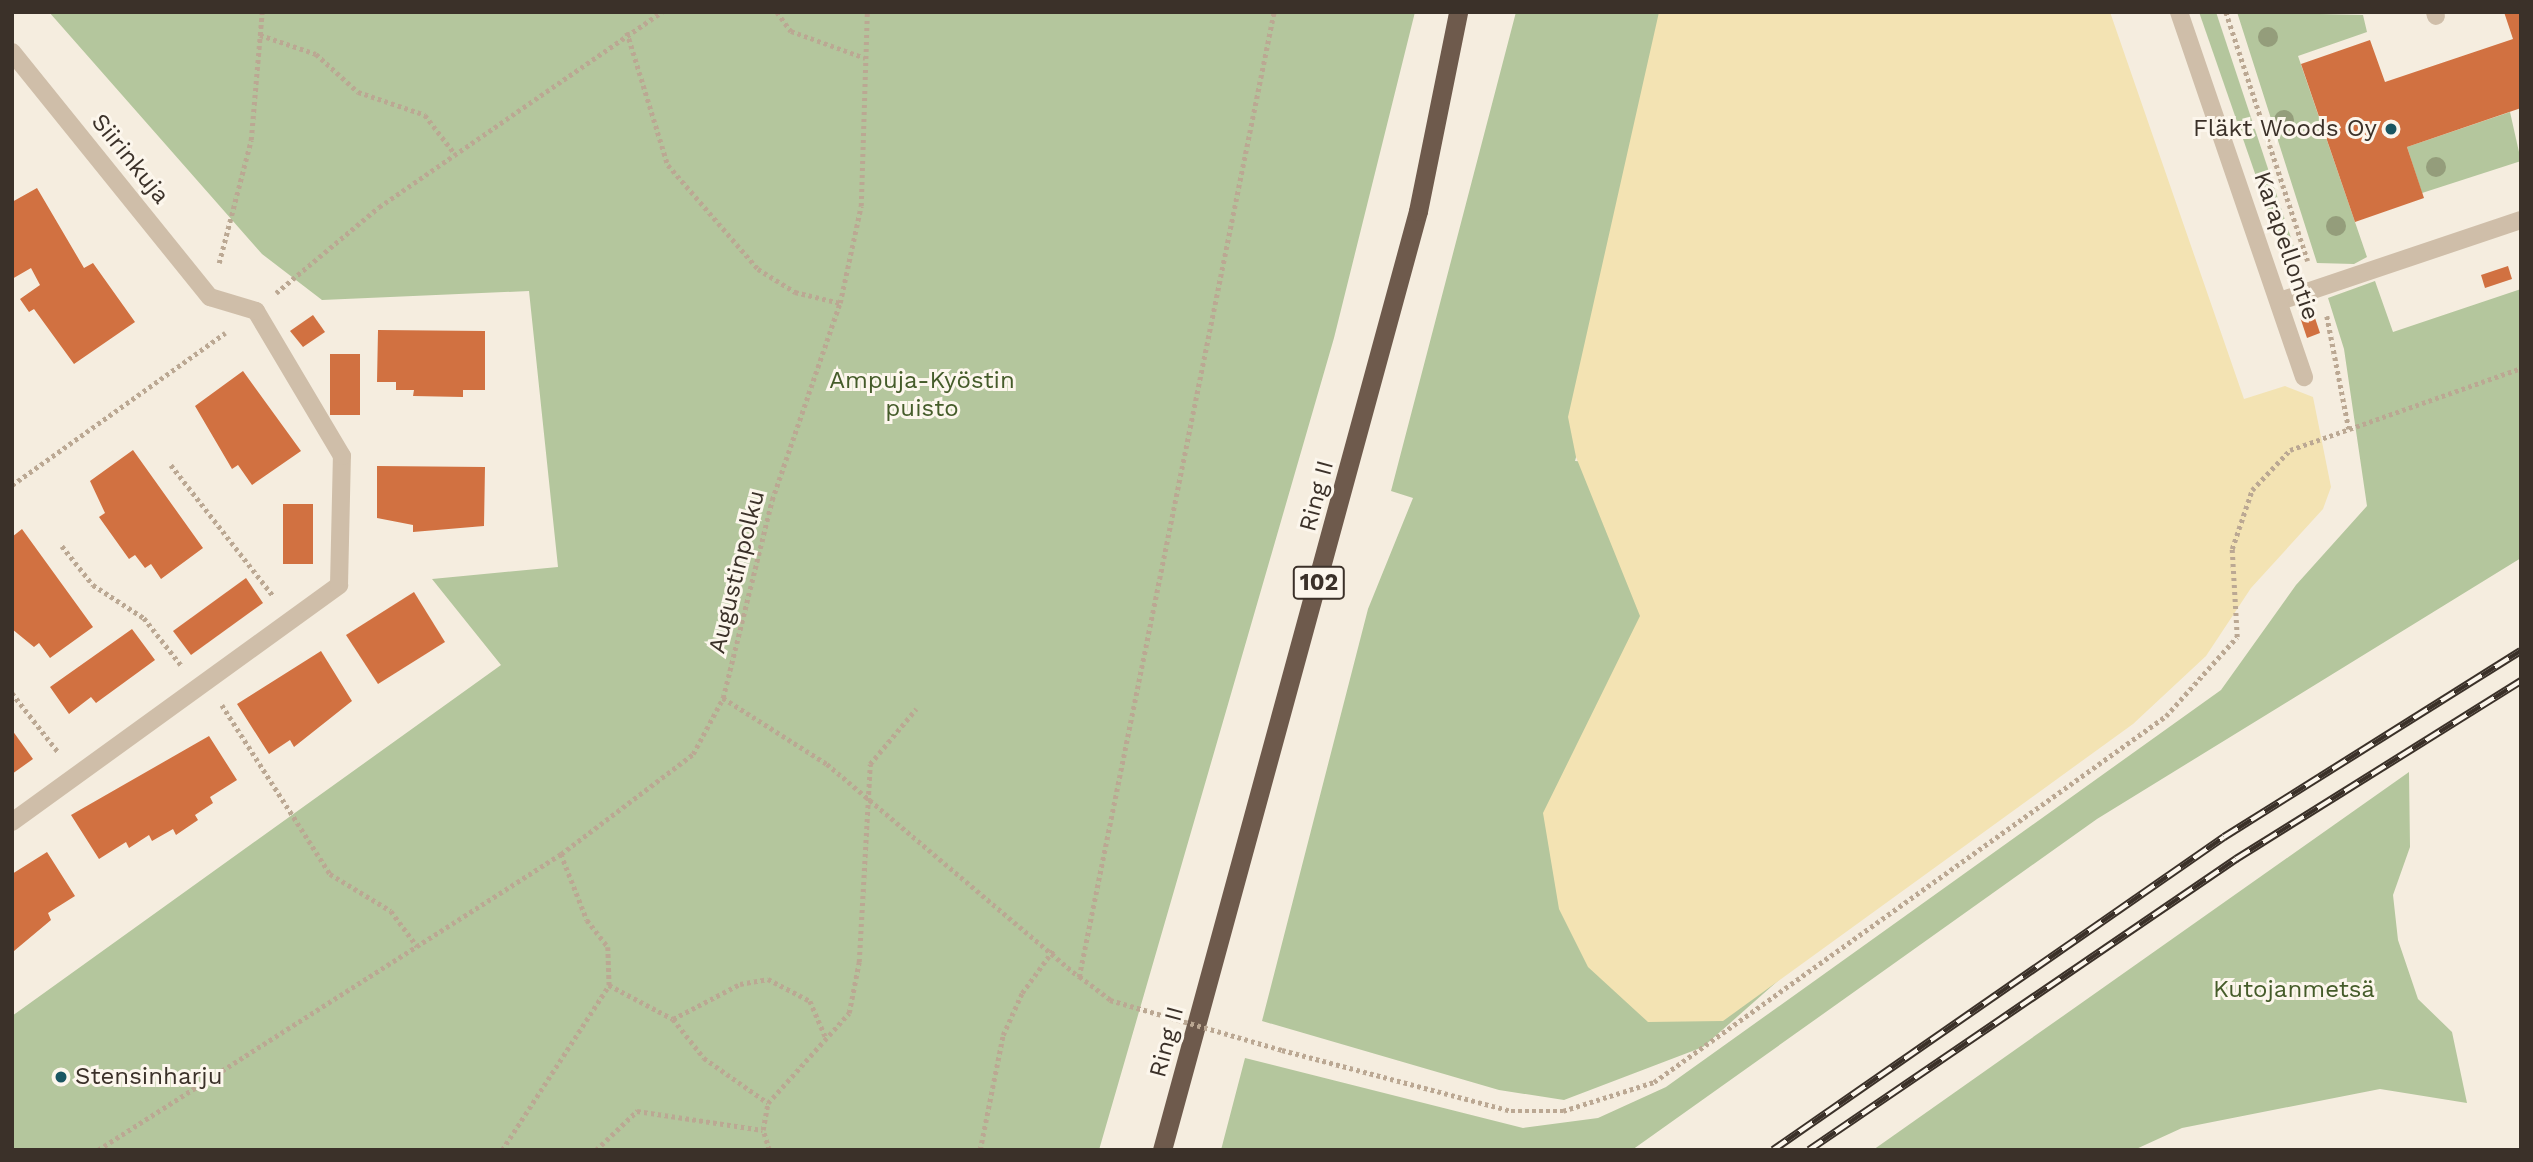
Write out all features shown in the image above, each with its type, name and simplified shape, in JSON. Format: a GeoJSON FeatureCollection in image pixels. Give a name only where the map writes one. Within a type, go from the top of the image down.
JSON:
{"type":"FeatureCollection","features":[{"type":"Feature","properties":{"kind":"highway","name":"Ring II"},"geometry":{"type":"LineString","coordinates":[[1163,1150],[1414,225],[1458,12]]}},
{"type":"Feature","properties":{"kind":"street","name":"Karapellontie"},"geometry":{"type":"LineString","coordinates":[[2179,12],[2304,377]]}},
{"type":"Feature","properties":{"kind":"street","name":"Siirinkuja"},"geometry":{"type":"LineString","coordinates":[[12,52],[210,298]]}},
{"type":"Feature","properties":{"kind":"street"},"geometry":{"type":"LineString","coordinates":[[2280,301],[2521,220]]}},
{"type":"Feature","properties":{"kind":"street"},"geometry":{"type":"LineString","coordinates":[[12,822],[339,585],[342,456],[257,311],[210,298]]}},
{"type":"Feature","properties":{"kind":"path"},"geometry":{"type":"LineString","coordinates":[[210,298],[251,140],[262,12]]}},
{"type":"Feature","properties":{"kind":"path"},"geometry":{"type":"LineString","coordinates":[[649,12],[654,16]]}},
{"type":"Feature","properties":{"kind":"path"},"geometry":{"type":"LineString","coordinates":[[12,485],[257,311],[306,264],[455,154],[627,32],[662,12]]}},
{"type":"Feature","properties":{"kind":"path"},"geometry":{"type":"LineString","coordinates":[[777,12],[791,30],[865,58]]}},
{"type":"Feature","properties":{"kind":"path","name":"Augustinpolku"},"geometry":{"type":"LineString","coordinates":[[98,1150],[561,854],[693,754],[723,698],[772,500],[840,303],[861,206],[867,12]]}},
{"type":"Feature","properties":{"kind":"path"},"geometry":{"type":"LineString","coordinates":[[1079,977],[1274,12]]}},
{"type":"Feature","properties":{"kind":"path"},"geometry":{"type":"LineString","coordinates":[[2227,12],[2334,337],[2349,429]]}},
{"type":"Feature","properties":{"kind":"path"},"geometry":{"type":"LineString","coordinates":[[627,32],[668,165],[758,269],[795,292],[840,303]]}},
{"type":"Feature","properties":{"kind":"path"},"geometry":{"type":"LineString","coordinates":[[260,35],[316,54],[358,92],[425,115],[455,154]]}},
{"type":"Feature","properties":{"kind":"path"},"geometry":{"type":"LineString","coordinates":[[723,698],[827,764],[864,797],[1054,949],[1079,977],[1110,1000],[1282,1050],[1511,1111],[1563,1111],[1654,1082],[2166,716],[2237,637],[2232,549],[2252,490],[2290,450],[2521,368]]}},
{"type":"Feature","properties":{"kind":"path"},"geometry":{"type":"LineString","coordinates":[[171,465],[292,620]]}},
{"type":"Feature","properties":{"kind":"path"},"geometry":{"type":"LineString","coordinates":[[62,546],[93,584],[144,618],[202,684],[330,874],[391,911],[417,946]]}},
{"type":"Feature","properties":{"kind":"path"},"geometry":{"type":"LineString","coordinates":[[12,693],[76,776]]}},
{"type":"Feature","properties":{"kind":"path"},"geometry":{"type":"LineString","coordinates":[[769,1150],[763,1130],[768,1103],[849,1013],[859,962],[864,797],[870,764],[916,709]]}},
{"type":"Feature","properties":{"kind":"path"},"geometry":{"type":"LineString","coordinates":[[502,1150],[609,985],[608,947],[587,920],[561,854]]}},
{"type":"Feature","properties":{"kind":"path"},"geometry":{"type":"LineString","coordinates":[[980,1150],[1003,1035],[1054,949]]}},
{"type":"Feature","properties":{"kind":"path"},"geometry":{"type":"LineString","coordinates":[[673,1019],[740,984],[768,979],[810,1001],[826,1038]]}},
{"type":"Feature","properties":{"kind":"path"},"geometry":{"type":"LineString","coordinates":[[609,985],[673,1019],[704,1058],[768,1103]]}},
{"type":"Feature","properties":{"kind":"path"},"geometry":{"type":"LineString","coordinates":[[596,1150],[637,1111],[763,1130]]}},
{"type":"Feature","properties":{"kind":"green space","name":"Ampuja-Kyöstin puisto"},"geometry":{"type":"Polygon","coordinates":[[[49,12],[1415,12],[1334,338],[1099,1150],[12,1150],[12,1016],[501,665],[432,579],[558,567],[529,291],[322,300],[262,254],[49,12]]]}},
{"type":"Feature","properties":{"kind":"green space"},"geometry":{"type":"Polygon","coordinates":[[[1516,12],[1694,12],[1575,461],[1610,463],[1781,978],[1703,1047],[1564,1100],[1499,1090],[1262,1021],[1368,609],[1413,498],[1391,491],[1516,12]]]}},
{"type":"Feature","properties":{"kind":"green space"},"geometry":{"type":"Polygon","coordinates":[[[2199,12],[2216,12],[2296,253],[2284,257],[2199,12]]]}},
{"type":"Feature","properties":{"kind":"green space"},"geometry":{"type":"Polygon","coordinates":[[[2237,12],[2363,15],[2367,32],[2298,56],[2367,257],[2354,264],[2317,263],[2237,12]]]}},
{"type":"Feature","properties":{"kind":"green space"},"geometry":{"type":"Polygon","coordinates":[[[2510,112],[2521,161],[2422,193],[2407,147],[2510,112]]]}},
{"type":"Feature","properties":{"kind":"green space"},"geometry":{"type":"Polygon","coordinates":[[[2375,281],[2393,332],[2521,289],[2521,558],[2097,819],[1632,1150],[1221,1150],[1245,1058],[1523,1128],[1598,1118],[1666,1087],[2221,690],[2296,585],[2367,506],[2344,349],[2328,298],[2375,281]]]}},
{"type":"Feature","properties":{"kind":"green space","name":"Kutojanmetsä"},"geometry":{"type":"Polygon","coordinates":[[[2409,772],[2410,847],[2393,895],[2398,940],[2418,999],[2452,1032],[2467,1103],[2380,1089],[2182,1128],[2134,1150],[1873,1150],[2409,772]]]}},
{"type":"Feature","properties":{"kind":"sand"},"geometry":{"type":"Polygon","coordinates":[[[1659,12],[2110,12],[2244,399],[2285,386],[2313,397],[2331,487],[2323,509],[2251,588],[2206,656],[2133,724],[1723,1021],[1648,1022],[1588,967],[1559,909],[1543,813],[1640,616],[1576,457],[1568,417],[1659,12]]]}},
{"type":"Feature","properties":{"kind":"building","name":"Fläkt Woods Oy"},"geometry":{"type":"Polygon","coordinates":[[[2504,12],[2521,12],[2521,108],[2407,147],[2424,198],[2355,222],[2301,64],[2370,40],[2385,82],[2513,39],[2504,12]]]}},
{"type":"Feature","properties":{"kind":"building"},"geometry":{"type":"Polygon","coordinates":[[[37,188],[84,268],[93,263],[135,322],[74,364],[34,309],[29,312],[20,299],[40,285],[31,268],[12,279],[12,202],[37,188]]]}},
{"type":"Feature","properties":{"kind":"building"},"geometry":{"type":"Polygon","coordinates":[[[2508,266],[2512,279],[2485,288],[2481,275],[2508,266]]]}},
{"type":"Feature","properties":{"kind":"building"},"geometry":{"type":"Polygon","coordinates":[[[2312,309],[2320,333],[2307,338],[2299,314],[2312,309]]]}},
{"type":"Feature","properties":{"kind":"building"},"geometry":{"type":"Polygon","coordinates":[[[313,315],[325,332],[303,347],[290,331],[313,315]]]}},
{"type":"Feature","properties":{"kind":"building"},"geometry":{"type":"Polygon","coordinates":[[[378,330],[485,331],[485,390],[463,390],[463,397],[413,396],[414,390],[396,390],[396,382],[377,382],[378,330]]]}},
{"type":"Feature","properties":{"kind":"building"},"geometry":{"type":"Polygon","coordinates":[[[330,354],[360,354],[360,415],[330,415],[330,354]]]}},
{"type":"Feature","properties":{"kind":"building"},"geometry":{"type":"Polygon","coordinates":[[[243,371],[301,451],[252,485],[238,465],[232,469],[195,406],[243,371]]]}},
{"type":"Feature","properties":{"kind":"building"},"geometry":{"type":"Polygon","coordinates":[[[133,450],[203,548],[161,579],[151,564],[145,568],[135,555],[129,559],[99,517],[105,513],[90,481],[133,450]]]}},
{"type":"Feature","properties":{"kind":"building"},"geometry":{"type":"Polygon","coordinates":[[[377,466],[485,467],[484,526],[413,532],[413,525],[377,518],[377,466]]]}},
{"type":"Feature","properties":{"kind":"building"},"geometry":{"type":"Polygon","coordinates":[[[283,504],[313,504],[313,564],[283,564],[283,504]]]}},
{"type":"Feature","properties":{"kind":"building"},"geometry":{"type":"Polygon","coordinates":[[[22,529],[93,627],[50,658],[39,643],[34,647],[12,629],[12,537],[22,529]]]}},
{"type":"Feature","properties":{"kind":"building"},"geometry":{"type":"Polygon","coordinates":[[[246,578],[263,603],[191,655],[173,631],[246,578]]]}},
{"type":"Feature","properties":{"kind":"building"},"geometry":{"type":"Polygon","coordinates":[[[414,592],[445,642],[378,684],[346,635],[414,592]]]}},
{"type":"Feature","properties":{"kind":"building"},"geometry":{"type":"Polygon","coordinates":[[[132,629],[155,660],[96,703],[91,697],[69,714],[50,687],[132,629]]]}},
{"type":"Feature","properties":{"kind":"building"},"geometry":{"type":"Polygon","coordinates":[[[321,651],[352,701],[294,747],[290,740],[269,754],[237,704],[321,651]]]}},
{"type":"Feature","properties":{"kind":"building"},"geometry":{"type":"Polygon","coordinates":[[[12,730],[33,759],[12,774],[12,730]]]}},
{"type":"Feature","properties":{"kind":"building"},"geometry":{"type":"Polygon","coordinates":[[[209,736],[237,780],[210,797],[213,803],[195,815],[198,820],[176,835],[173,829],[152,841],[149,835],[129,848],[126,842],[99,859],[71,815],[209,736]]]}},
{"type":"Feature","properties":{"kind":"building"},"geometry":{"type":"Polygon","coordinates":[[[47,852],[75,896],[48,913],[51,920],[14,951],[12,874],[47,852]]]}},
{"type":"Feature","properties":{"kind":"railway"},"geometry":{"type":"LineString","coordinates":[[1773,1150],[2224,837],[2521,651]]}},
{"type":"Feature","properties":{"kind":"railway"},"geometry":{"type":"LineString","coordinates":[[1809,1150],[2236,859],[2521,681]]}},
{"type":"Feature","properties":{"kind":"place","name":"Fläkt Woods Oy"},"geometry":{"type":"Point","coordinates":[2391,129]}},
{"type":"Feature","properties":{"kind":"place","name":"Stensinharju"},"geometry":{"type":"Point","coordinates":[61,1077]}}]}
